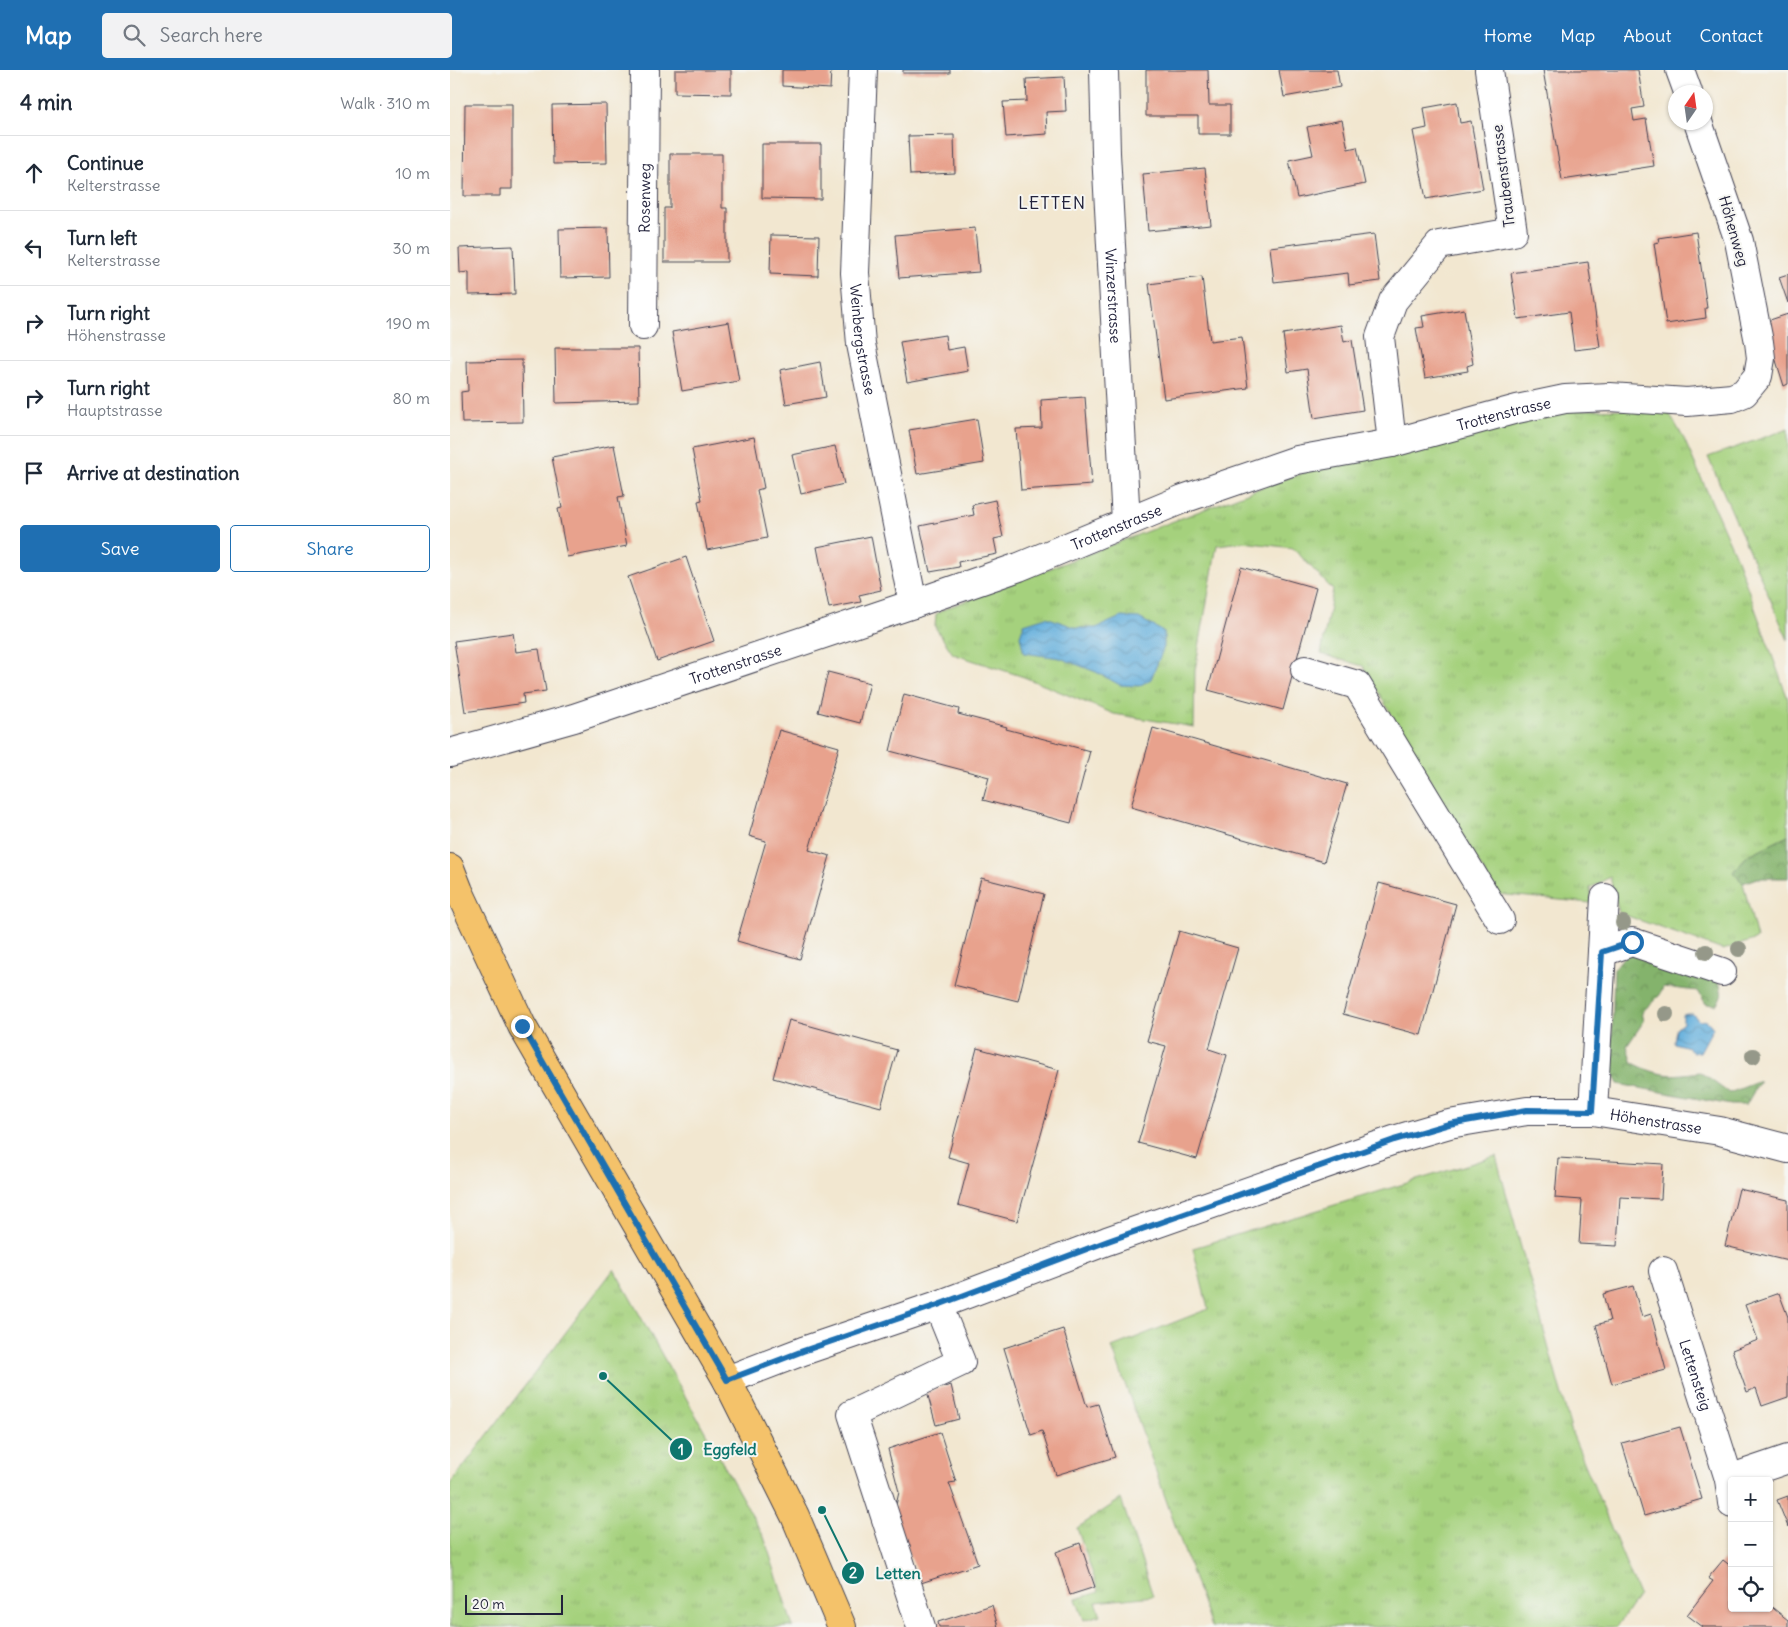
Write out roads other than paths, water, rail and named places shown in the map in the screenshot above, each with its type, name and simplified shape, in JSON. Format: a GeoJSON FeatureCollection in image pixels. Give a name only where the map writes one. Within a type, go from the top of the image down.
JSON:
{"type":"FeatureCollection","features":[{"type":"Feature","properties":{"kind":"main road"},"geometry":{"type":"LineString","coordinates":[[450,868],[459,892],[522,1026],[727,1380],[795,1516],[842,1627]]}},
{"type":"Feature","properties":{"kind":"street","name":"Rosenweg"},"geometry":{"type":"LineString","coordinates":[[643,326],[645,70]]}},
{"type":"Feature","properties":{"kind":"street","name":"Weinbergstrasse"},"geometry":{"type":"LineString","coordinates":[[863,70],[855,273],[861,344],[914,604]]}},
{"type":"Feature","properties":{"kind":"street","name":"Winzerstrasse"},"geometry":{"type":"LineString","coordinates":[[1104,70],[1106,153],[1126,522]]}},
{"type":"Feature","properties":{"kind":"street","name":"Traubenstrasse"},"geometry":{"type":"LineString","coordinates":[[1392,442],[1380,337],[1393,301],[1439,245],[1513,232],[1489,70]]}},
{"type":"Feature","properties":{"kind":"street"},"geometry":{"type":"LineString","coordinates":[[1680,70],[1685,85]]}},
{"type":"Feature","properties":{"kind":"street","name":"Höhenweg"},"geometry":{"type":"LineString","coordinates":[[1701,130],[1739,241],[1759,342]]}},
{"type":"Feature","properties":{"kind":"street","name":"Trottenstrasse"},"geometry":{"type":"LineString","coordinates":[[450,753],[574,718],[914,604],[1019,567],[1183,499],[1297,460],[1392,442],[1517,409],[1565,399],[1610,397],[1687,402],[1732,398],[1744,393],[1758,376],[1761,358],[1759,342]]}},
{"type":"Feature","properties":{"kind":"street"},"geometry":{"type":"LineString","coordinates":[[1305,670],[1357,685],[1500,920]]}},
{"type":"Feature","properties":{"kind":"street"},"geometry":{"type":"LineString","coordinates":[[1592,1111],[1605,898]]}},
{"type":"Feature","properties":{"kind":"street"},"geometry":{"type":"LineString","coordinates":[[1602,952],[1632,942],[1722,972]]}},
{"type":"Feature","properties":{"kind":"street","name":"Höhenstrasse"},"geometry":{"type":"LineString","coordinates":[[727,1380],[803,1351],[938,1305],[1108,1241],[1394,1140],[1449,1124],[1527,1110],[1592,1111],[1720,1131],[1788,1149]]}},
{"type":"Feature","properties":{"kind":"street","name":"Lettensteig"},"geometry":{"type":"LineString","coordinates":[[1663,1271],[1728,1484]]}},
{"type":"Feature","properties":{"kind":"street"},"geometry":{"type":"LineString","coordinates":[[921,1627],[852,1414],[961,1362],[938,1305]]}},
{"type":"Feature","properties":{"kind":"street","name":"Lettensteig"},"geometry":{"type":"LineString","coordinates":[[1755,1477],[1788,1459]]}},
{"type":"Feature","properties":{"kind":"water"},"geometry":{"type":"Polygon","coordinates":[[[1046,617],[1077,628],[1096,628],[1121,617],[1139,618],[1164,632],[1164,647],[1151,679],[1139,686],[1120,685],[1096,672],[1060,658],[1024,653],[1020,636],[1024,624],[1046,617]]]}},
{"type":"Feature","properties":{"kind":"water"},"geometry":{"type":"Polygon","coordinates":[[[1693,1014],[1699,1021],[1704,1020],[1713,1028],[1700,1052],[1693,1053],[1688,1047],[1674,1043],[1676,1029],[1683,1023],[1683,1015],[1693,1014]]]}},
{"type":"Feature","properties":{"kind":"place","name":"Eggfeld"},"geometry":{"type":"Point","coordinates":[603,1376]}},
{"type":"Feature","properties":{"kind":"place","name":"Letten"},"geometry":{"type":"Point","coordinates":[822,1510]}},
{"type":"Feature","properties":{"kind":"district","name":"LETTEN"},"geometry":{"type":"Point","coordinates":[1052,202]}}]}
